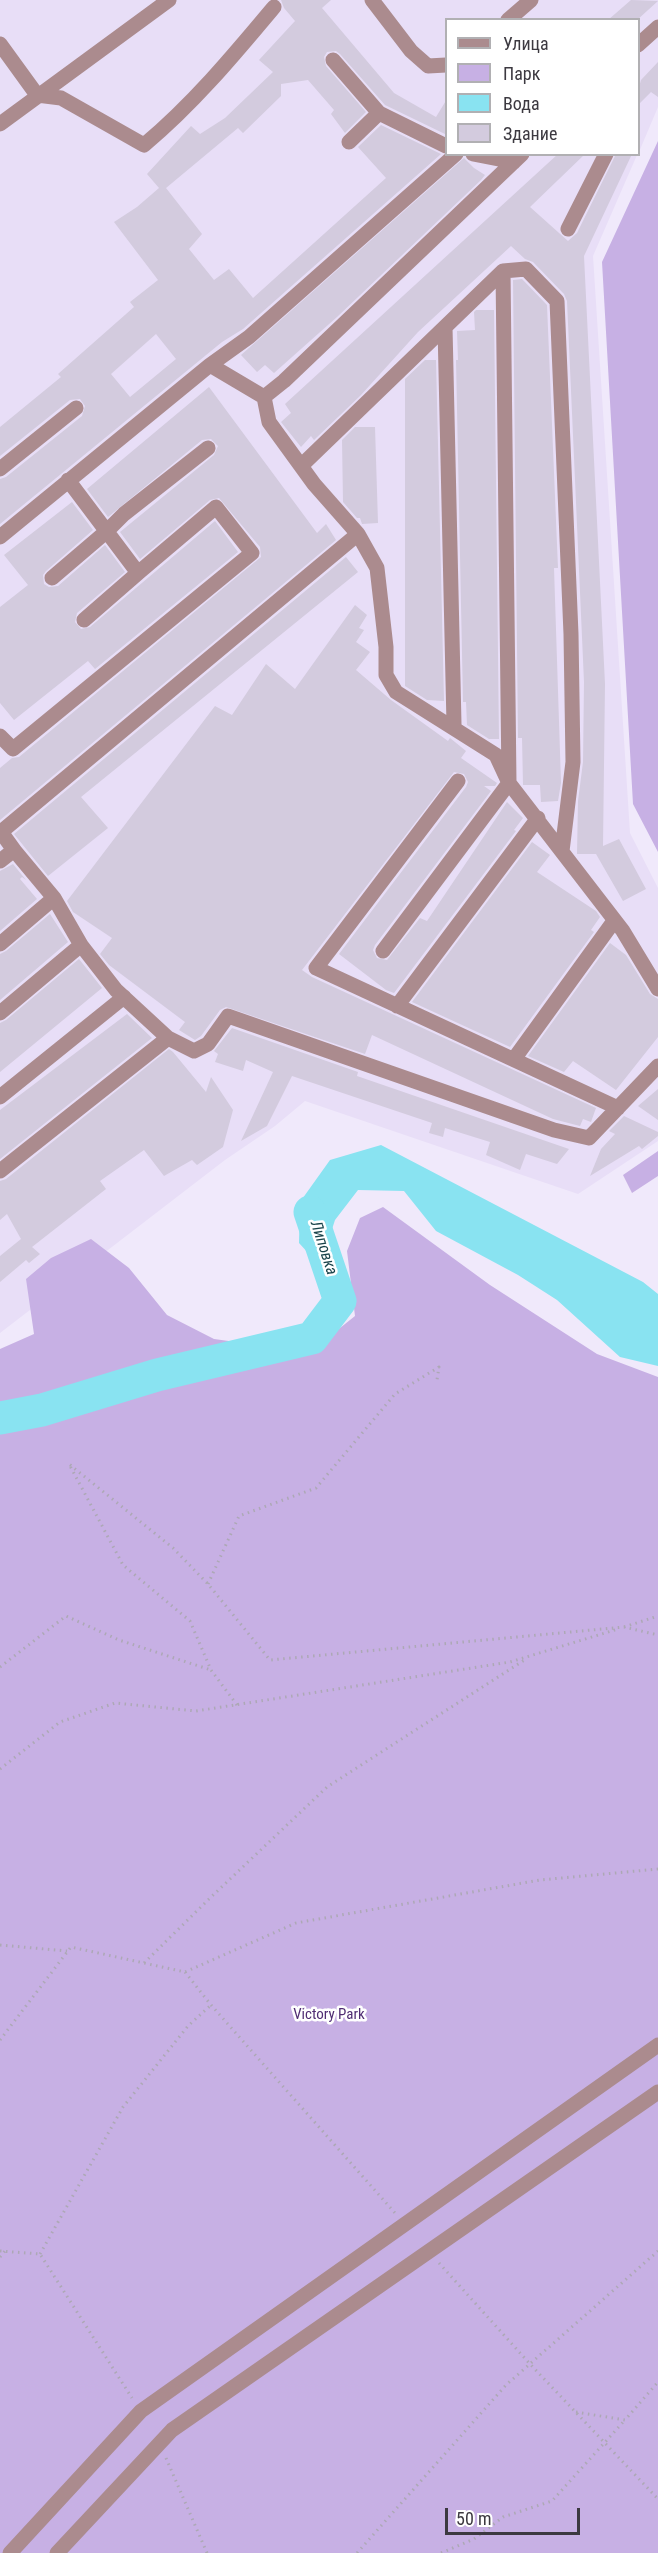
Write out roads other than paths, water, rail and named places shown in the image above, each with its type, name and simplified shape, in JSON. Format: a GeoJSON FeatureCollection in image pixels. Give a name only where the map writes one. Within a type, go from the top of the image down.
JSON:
{"type":"FeatureCollection","features":[{"type":"Feature","properties":{"kind":"street"},"geometry":{"type":"LineString","coordinates":[[0,124],[169,0]]}},
{"type":"Feature","properties":{"kind":"street"},"geometry":{"type":"LineString","coordinates":[[372,0],[411,51],[428,66],[445,65]]}},
{"type":"Feature","properties":{"kind":"street"},"geometry":{"type":"LineString","coordinates":[[510,18],[531,0]]}},
{"type":"Feature","properties":{"kind":"street"},"geometry":{"type":"LineString","coordinates":[[0,44],[37,95],[61,98],[144,146],[171,123],[220,72],[274,7]]}},
{"type":"Feature","properties":{"kind":"street"},"geometry":{"type":"LineString","coordinates":[[640,44],[658,27]]}},
{"type":"Feature","properties":{"kind":"street"},"geometry":{"type":"LineString","coordinates":[[333,60],[379,113],[445,145]]}},
{"type":"Feature","properties":{"kind":"street"},"geometry":{"type":"LineString","coordinates":[[348,142],[379,113]]}},
{"type":"Feature","properties":{"kind":"street"},"geometry":{"type":"LineString","coordinates":[[0,537],[210,365],[249,337],[454,156]]}},
{"type":"Feature","properties":{"kind":"street"},"geometry":{"type":"LineString","coordinates":[[495,156],[518,158]]}},
{"type":"Feature","properties":{"kind":"street"},"geometry":{"type":"LineString","coordinates":[[568,229],[605,156]]}},
{"type":"Feature","properties":{"kind":"street"},"geometry":{"type":"LineString","coordinates":[[264,397],[284,381],[518,158]]}},
{"type":"Feature","properties":{"kind":"street"},"geometry":{"type":"LineString","coordinates":[[301,466],[503,271],[526,269],[557,301],[573,762],[562,851]]}},
{"type":"Feature","properties":{"kind":"street"},"geometry":{"type":"LineString","coordinates":[[383,951],[509,783],[503,271]]}},
{"type":"Feature","properties":{"kind":"street"},"geometry":{"type":"LineString","coordinates":[[446,327],[454,724]]}},
{"type":"Feature","properties":{"kind":"street"},"geometry":{"type":"LineString","coordinates":[[210,365],[264,397],[269,422],[301,466],[358,534],[377,568],[386,648],[386,675],[396,692],[496,755],[509,783],[538,818],[614,921],[658,989]]}},
{"type":"Feature","properties":{"kind":"street"},"geometry":{"type":"LineString","coordinates":[[0,469],[76,408]]}},
{"type":"Feature","properties":{"kind":"street"},"geometry":{"type":"LineString","coordinates":[[52,578],[124,514],[208,448]]}},
{"type":"Feature","properties":{"kind":"street"},"geometry":{"type":"LineString","coordinates":[[68,480],[138,573]]}},
{"type":"Feature","properties":{"kind":"street"},"geometry":{"type":"LineString","coordinates":[[0,736],[13,749],[252,553],[216,507],[84,620]]}},
{"type":"Feature","properties":{"kind":"street"},"geometry":{"type":"LineString","coordinates":[[358,534],[1,832],[54,898],[81,945],[124,997],[168,1038],[194,1051],[208,1044],[228,1016],[554,1130],[589,1138],[658,1065]]}},
{"type":"Feature","properties":{"kind":"street"},"geometry":{"type":"LineString","coordinates":[[458,781],[316,968],[618,1108]]}},
{"type":"Feature","properties":{"kind":"street"},"geometry":{"type":"LineString","coordinates":[[397,1006],[538,818]]}},
{"type":"Feature","properties":{"kind":"street"},"geometry":{"type":"LineString","coordinates":[[0,861],[14,850]]}},
{"type":"Feature","properties":{"kind":"street"},"geometry":{"type":"LineString","coordinates":[[0,944],[54,898]]}},
{"type":"Feature","properties":{"kind":"street"},"geometry":{"type":"LineString","coordinates":[[514,1059],[614,921]]}},
{"type":"Feature","properties":{"kind":"street"},"geometry":{"type":"LineString","coordinates":[[0,1013],[81,945]]}},
{"type":"Feature","properties":{"kind":"street"},"geometry":{"type":"LineString","coordinates":[[0,1096],[124,997]]}},
{"type":"Feature","properties":{"kind":"street"},"geometry":{"type":"LineString","coordinates":[[0,1171],[168,1038]]}},
{"type":"Feature","properties":{"kind":"street"},"geometry":{"type":"LineString","coordinates":[[10,2553],[141,2411],[658,2045]]}},
{"type":"Feature","properties":{"kind":"street"},"geometry":{"type":"LineString","coordinates":[[57,2553],[171,2430],[658,2092]]}},
{"type":"Feature","properties":{"kind":"water"},"geometry":{"type":"Polygon","coordinates":[[[381,1145],[643,1282],[658,1294],[658,1366],[620,1357],[557,1300],[518,1275],[436,1231],[404,1191],[358,1190],[335,1220],[320,1266],[299,1243],[300,1202],[330,1160],[381,1145]]]}},
{"type":"Feature","properties":{"kind":"waterway","name":"Липовка"},"geometry":{"type":"LineString","coordinates":[[0,1418],[42,1410],[157,1375],[312,1338],[340,1301],[310,1212]]}},
{"type":"Feature","properties":{"kind":"park label","name":"Victory Park"},"geometry":{"type":"Point","coordinates":[329,2015]}}]}
